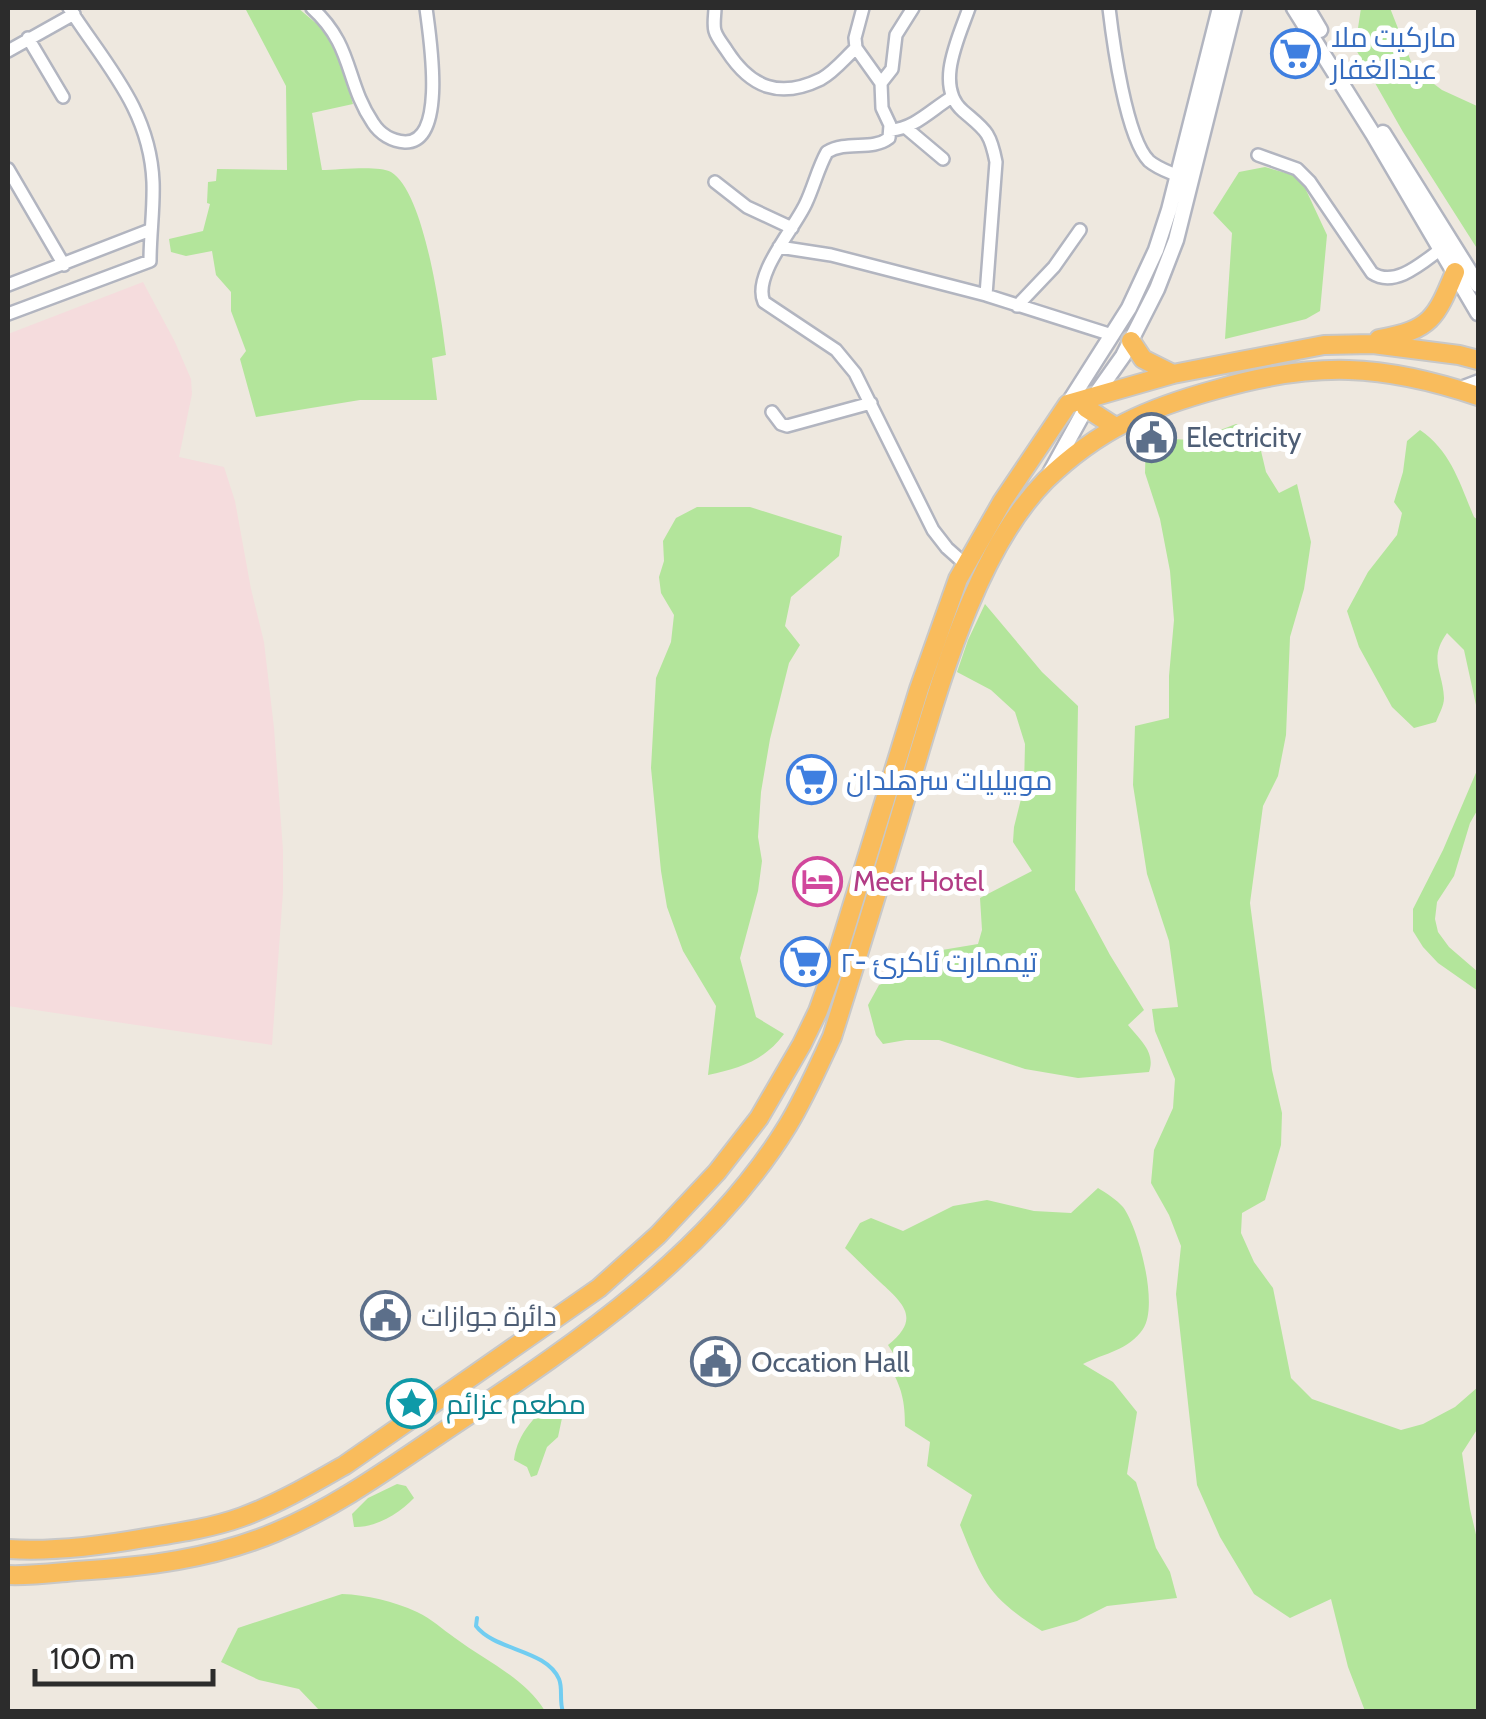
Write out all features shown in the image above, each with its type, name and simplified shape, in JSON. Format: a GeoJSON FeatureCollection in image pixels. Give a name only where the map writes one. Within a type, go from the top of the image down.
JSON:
{"type":"FeatureCollection","features":[{"type":"Feature","properties":{"kind":"highway"},"geometry":{"type":"LineString","coordinates":[[8,1549],[102,1545],[178,1533],[242,1517],[321,1479],[599,1288],[630,1261],[717,1172],[767,1105],[802,1044],[831,975],[924,674],[958,580],[1002,502],[1082,403],[1173,374],[1305,348],[1398,336],[1431,319],[1467,270]]}},
{"type":"Feature","properties":{"kind":"highway"},"geometry":{"type":"LineString","coordinates":[[1131,341],[1143,359],[1173,374]]}},
{"type":"Feature","properties":{"kind":"highway"},"geometry":{"type":"LineString","coordinates":[[1354,343],[1478,360]]}},
{"type":"Feature","properties":{"kind":"highway"},"geometry":{"type":"LineString","coordinates":[[8,1575],[146,1566],[238,1546],[278,1532],[352,1492],[551,1360],[667,1268],[768,1155],[809,1087],[832,1036],[972,600],[990,560],[1046,480],[1114,426],[1156,407],[1230,385],[1305,371],[1362,369],[1406,375],[1478,396]]}},
{"type":"Feature","properties":{"kind":"highway"},"geometry":{"type":"LineString","coordinates":[[1082,403],[1114,426]]}},
{"type":"Feature","properties":{"kind":"highway"},"geometry":{"type":"LineString","coordinates":[[429,1407],[443,1432]]}},
{"type":"Feature","properties":{"kind":"street"},"geometry":{"type":"LineString","coordinates":[[312,8],[339,39],[374,126],[400,142],[413,142],[426,129],[431,106],[432,62],[426,8]]}},
{"type":"Feature","properties":{"kind":"street"},"geometry":{"type":"LineString","coordinates":[[714,8],[715,31],[734,62],[760,85],[777,88],[817,81],[856,48]]}},
{"type":"Feature","properties":{"kind":"street"},"geometry":{"type":"LineString","coordinates":[[863,8],[856,48],[881,83],[884,116],[891,130],[889,138],[881,144],[844,145],[828,152],[806,204],[763,281],[761,295],[764,302],[836,350],[855,372],[933,530],[966,565]]}},
{"type":"Feature","properties":{"kind":"street"},"geometry":{"type":"LineString","coordinates":[[881,83],[892,69],[896,35],[912,8]]}},
{"type":"Feature","properties":{"kind":"street"},"geometry":{"type":"LineString","coordinates":[[970,8],[952,59],[950,87],[960,110],[983,127],[996,162],[986,295]]}},
{"type":"Feature","properties":{"kind":"street"},"geometry":{"type":"LineString","coordinates":[[1109,8],[1122,84],[1141,151],[1152,164],[1178,176]]}},
{"type":"Feature","properties":{"kind":"street"},"geometry":{"type":"LineString","coordinates":[[1046,480],[1112,335],[1144,280],[1156,250],[1220,8]]}},
{"type":"Feature","properties":{"kind":"street"},"geometry":{"type":"LineString","coordinates":[[1082,403],[1123,356],[1158,289],[1176,240],[1234,8]]}},
{"type":"Feature","properties":{"kind":"street"},"geometry":{"type":"LineString","coordinates":[[1294,8],[1441,249],[1467,270],[1478,314]]}},
{"type":"Feature","properties":{"kind":"street"},"geometry":{"type":"LineString","coordinates":[[1307,8],[1478,285]]}},
{"type":"Feature","properties":{"kind":"street"},"geometry":{"type":"LineString","coordinates":[[8,51],[71,11],[128,96],[144,134],[153,180],[150,260],[8,314]]}},
{"type":"Feature","properties":{"kind":"street"},"geometry":{"type":"LineString","coordinates":[[28,38],[63,97]]}},
{"type":"Feature","properties":{"kind":"street"},"geometry":{"type":"LineString","coordinates":[[891,130],[905,127],[952,97]]}},
{"type":"Feature","properties":{"kind":"street"},"geometry":{"type":"LineString","coordinates":[[905,127],[943,159]]}},
{"type":"Feature","properties":{"kind":"street"},"geometry":{"type":"LineString","coordinates":[[1258,155],[1298,169],[1372,274],[1382,280],[1395,278],[1441,249]]}},
{"type":"Feature","properties":{"kind":"street"},"geometry":{"type":"LineString","coordinates":[[8,170],[64,265]]}},
{"type":"Feature","properties":{"kind":"street"},"geometry":{"type":"LineString","coordinates":[[715,182],[747,206],[792,228]]}},
{"type":"Feature","properties":{"kind":"street"},"geometry":{"type":"LineString","coordinates":[[8,285],[150,230]]}},
{"type":"Feature","properties":{"kind":"street"},"geometry":{"type":"LineString","coordinates":[[1016,306],[1054,268],[1080,230]]}},
{"type":"Feature","properties":{"kind":"street"},"geometry":{"type":"LineString","coordinates":[[779,248],[830,255],[986,295],[1112,335]]}},
{"type":"Feature","properties":{"kind":"street"},"geometry":{"type":"LineString","coordinates":[[1459,355],[1478,347]]}},
{"type":"Feature","properties":{"kind":"street"},"geometry":{"type":"LineString","coordinates":[[1457,389],[1478,381]]}},
{"type":"Feature","properties":{"kind":"street"},"geometry":{"type":"LineString","coordinates":[[772,412],[787,426],[871,403]]}},
{"type":"Feature","properties":{"kind":"shaded area"},"geometry":{"type":"Polygon","coordinates":[[[143,282],[191,379],[192,394],[179,457],[224,467],[235,501],[264,642],[283,850],[272,1045],[8,1006],[8,334],[143,282]]]}},
{"type":"Feature","properties":{"kind":"green space"},"geometry":{"type":"Polygon","coordinates":[[[245,8],[298,8],[330,35],[353,104],[312,113],[322,170],[368,168],[391,172],[403,184],[413,204],[429,256],[446,355],[432,358],[437,400],[360,400],[256,417],[240,359],[246,351],[231,311],[231,292],[216,275],[212,251],[186,256],[171,252],[169,239],[203,231],[210,204],[208,182],[216,181],[217,169],[287,170],[286,86],[245,8]]]}},
{"type":"Feature","properties":{"kind":"green space"},"geometry":{"type":"Polygon","coordinates":[[[1361,8],[1390,8],[1414,69],[1442,90],[1477,106],[1478,250],[1355,48],[1361,8]]]}},
{"type":"Feature","properties":{"kind":"green space"},"geometry":{"type":"Polygon","coordinates":[[[1265,167],[1300,177],[1327,235],[1320,311],[1306,319],[1225,339],[1232,233],[1213,213],[1239,172],[1265,167]]]}},
{"type":"Feature","properties":{"kind":"green space"},"geometry":{"type":"Polygon","coordinates":[[[1236,424],[1257,434],[1266,472],[1279,493],[1297,484],[1311,542],[1304,589],[1290,637],[1286,735],[1278,776],[1263,806],[1250,903],[1272,1070],[1282,1113],[1281,1145],[1265,1200],[1242,1213],[1241,1233],[1254,1262],[1273,1288],[1291,1378],[1312,1399],[1401,1430],[1423,1424],[1455,1407],[1478,1387],[1478,1428],[1462,1453],[1478,1543],[1478,1711],[1365,1711],[1348,1667],[1331,1599],[1290,1618],[1254,1594],[1220,1537],[1197,1485],[1176,1294],[1181,1246],[1151,1183],[1154,1150],[1173,1108],[1175,1079],[1155,1031],[1152,1009],[1178,1007],[1169,941],[1147,874],[1133,785],[1135,726],[1169,718],[1174,620],[1160,519],[1145,473],[1146,438],[1194,440],[1236,424]]]}},
{"type":"Feature","properties":{"kind":"green space"},"geometry":{"type":"Polygon","coordinates":[[[1420,430],[1447,458],[1478,520],[1478,714],[1464,650],[1447,633],[1437,658],[1442,707],[1436,722],[1414,728],[1392,707],[1359,647],[1347,611],[1368,572],[1397,535],[1402,513],[1394,502],[1407,441],[1420,430]]]}},
{"type":"Feature","properties":{"kind":"green space"},"geometry":{"type":"Polygon","coordinates":[[[697,507],[750,507],[842,536],[839,556],[791,597],[785,626],[800,645],[789,663],[770,739],[761,792],[758,837],[762,861],[758,891],[740,958],[756,1017],[784,1034],[750,1062],[708,1075],[716,1006],[683,951],[667,907],[651,768],[656,678],[671,642],[674,615],[661,593],[663,541],[676,518],[697,507]]]}},
{"type":"Feature","properties":{"kind":"green space"},"geometry":{"type":"Polygon","coordinates":[[[985,604],[1042,672],[1078,706],[1075,890],[1144,1010],[1128,1025],[1149,1052],[1149,1072],[1078,1078],[1025,1069],[939,1040],[883,1044],[876,1035],[868,1005],[879,985],[916,971],[936,951],[978,944],[982,930],[980,898],[1032,871],[1013,842],[1024,787],[1025,744],[1015,712],[991,690],[957,672],[985,604]]]}},
{"type":"Feature","properties":{"kind":"green space"},"geometry":{"type":"Polygon","coordinates":[[[1478,768],[1478,809],[1454,876],[1437,902],[1435,919],[1438,932],[1449,947],[1478,972],[1478,991],[1438,963],[1423,947],[1413,931],[1413,909],[1478,768]]]}},
{"type":"Feature","properties":{"kind":"green space"},"geometry":{"type":"Polygon","coordinates":[[[1098,1188],[1121,1204],[1129,1218],[1141,1249],[1149,1303],[1143,1329],[1137,1336],[1083,1364],[1113,1382],[1137,1412],[1127,1474],[1136,1482],[1156,1548],[1170,1572],[1177,1598],[1107,1606],[1077,1621],[1042,1631],[989,1587],[960,1525],[972,1495],[927,1466],[930,1442],[905,1426],[902,1395],[889,1366],[895,1356],[888,1345],[904,1327],[905,1312],[896,1297],[845,1248],[860,1223],[871,1218],[903,1231],[953,1206],[987,1200],[1034,1211],[1071,1213],[1098,1188]]]}},
{"type":"Feature","properties":{"kind":"green space"},"geometry":{"type":"Polygon","coordinates":[[[555,1396],[563,1398],[565,1404],[558,1437],[547,1447],[537,1475],[531,1477],[527,1467],[514,1460],[516,1450],[529,1425],[555,1396]]]}},
{"type":"Feature","properties":{"kind":"green space"},"geometry":{"type":"Polygon","coordinates":[[[397,1484],[406,1486],[414,1498],[387,1519],[354,1527],[352,1514],[368,1498],[397,1484]]]}},
{"type":"Feature","properties":{"kind":"green space"},"geometry":{"type":"Polygon","coordinates":[[[342,1594],[380,1599],[422,1615],[516,1679],[545,1711],[320,1711],[299,1689],[259,1680],[221,1662],[238,1628],[342,1594]]]}},
{"type":"Feature","properties":{"kind":"waterway"},"geometry":{"type":"LineString","coordinates":[[477,1618],[476,1626],[484,1634],[552,1669],[559,1679],[563,1712]]}},
{"type":"Feature","properties":{"kind":"place","name":"ماركيت ملا عبدالغفار"},"geometry":{"type":"Point","coordinates":[1296,53]}},
{"type":"Feature","properties":{"kind":"place","name":"Electricity"},"geometry":{"type":"Point","coordinates":[1151,437]}},
{"type":"Feature","properties":{"kind":"place","name":"موبيليات سرهلدان"},"geometry":{"type":"Point","coordinates":[811,780]}},
{"type":"Feature","properties":{"kind":"place","name":"Meer Hotel"},"geometry":{"type":"Point","coordinates":[818,881]}},
{"type":"Feature","properties":{"kind":"place","name":"تيممارت ئاكرئ -٢"},"geometry":{"type":"Point","coordinates":[805,962]}},
{"type":"Feature","properties":{"kind":"place","name":"دائرة جوازات"},"geometry":{"type":"Point","coordinates":[386,1316]}},
{"type":"Feature","properties":{"kind":"place","name":"Occation Hall"},"geometry":{"type":"Point","coordinates":[716,1362]}},
{"type":"Feature","properties":{"kind":"place","name":"مطعم عزائم"},"geometry":{"type":"Point","coordinates":[411,1404]}}]}
